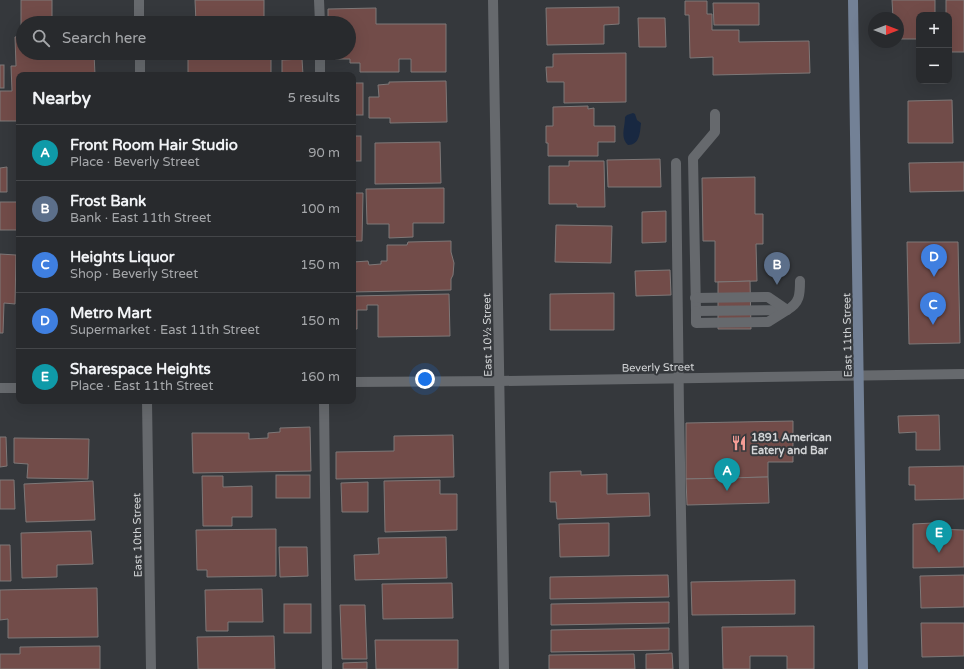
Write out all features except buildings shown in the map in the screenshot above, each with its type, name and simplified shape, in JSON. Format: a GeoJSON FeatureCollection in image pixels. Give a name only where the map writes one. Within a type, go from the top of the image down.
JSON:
{"type":"FeatureCollection","features":[{"type":"Feature","properties":{"kind":"main road","name":"East 11th Street"},"geometry":{"type":"LineString","coordinates":[[853,0],[862,669]]}},
{"type":"Feature","properties":{"kind":"street"},"geometry":{"type":"LineString","coordinates":[[139,0],[139,16]]}},
{"type":"Feature","properties":{"kind":"street"},"geometry":{"type":"LineString","coordinates":[[319,0],[320,16]]}},
{"type":"Feature","properties":{"kind":"street","name":"East 10½ Street"},"geometry":{"type":"LineString","coordinates":[[493,0],[504,669]]}},
{"type":"Feature","properties":{"kind":"street"},"geometry":{"type":"LineString","coordinates":[[140,60],[140,72]]}},
{"type":"Feature","properties":{"kind":"street"},"geometry":{"type":"LineString","coordinates":[[320,60],[320,72]]}},
{"type":"Feature","properties":{"kind":"street"},"geometry":{"type":"LineString","coordinates":[[715,114],[715,132],[693,158],[696,311],[787,310],[795,306],[799,299],[800,281]]}},
{"type":"Feature","properties":{"kind":"street"},"geometry":{"type":"LineString","coordinates":[[676,163],[684,669]]}},
{"type":"Feature","properties":{"kind":"street"},"geometry":{"type":"LineString","coordinates":[[695,298],[768,297],[787,310]]}},
{"type":"Feature","properties":{"kind":"street","name":"Beverly Street"},"geometry":{"type":"LineString","coordinates":[[356,382],[679,379],[964,374]]}},
{"type":"Feature","properties":{"kind":"street"},"geometry":{"type":"LineString","coordinates":[[0,388],[16,388]]}},
{"type":"Feature","properties":{"kind":"street","name":"East 10th Street"},"geometry":{"type":"LineString","coordinates":[[147,404],[150,669]]}},
{"type":"Feature","properties":{"kind":"street"},"geometry":{"type":"LineString","coordinates":[[324,404],[327,669]]}},
{"type":"Feature","properties":{"kind":"water"},"geometry":{"type":"Polygon","coordinates":[[[633,113],[635,114],[637,120],[641,123],[639,137],[635,143],[628,145],[624,139],[625,117],[633,113]]]}},
{"type":"Feature","properties":{"kind":"place","name":"Metro Mart"},"geometry":{"type":"Point","coordinates":[934,277]}},
{"type":"Feature","properties":{"kind":"place","name":"Frost Bank"},"geometry":{"type":"Point","coordinates":[777,285]}},
{"type":"Feature","properties":{"kind":"place","name":"Heights Liquor"},"geometry":{"type":"Point","coordinates":[933,325]}},
{"type":"Feature","properties":{"kind":"place","name":"1891 American Eatery and Bar"},"geometry":{"type":"Point","coordinates":[739,443]}},
{"type":"Feature","properties":{"kind":"place","name":"Front Room Hair Studio"},"geometry":{"type":"Point","coordinates":[727,491]}},
{"type":"Feature","properties":{"kind":"place","name":"Sharespace Heights"},"geometry":{"type":"Point","coordinates":[939,553]}}]}
